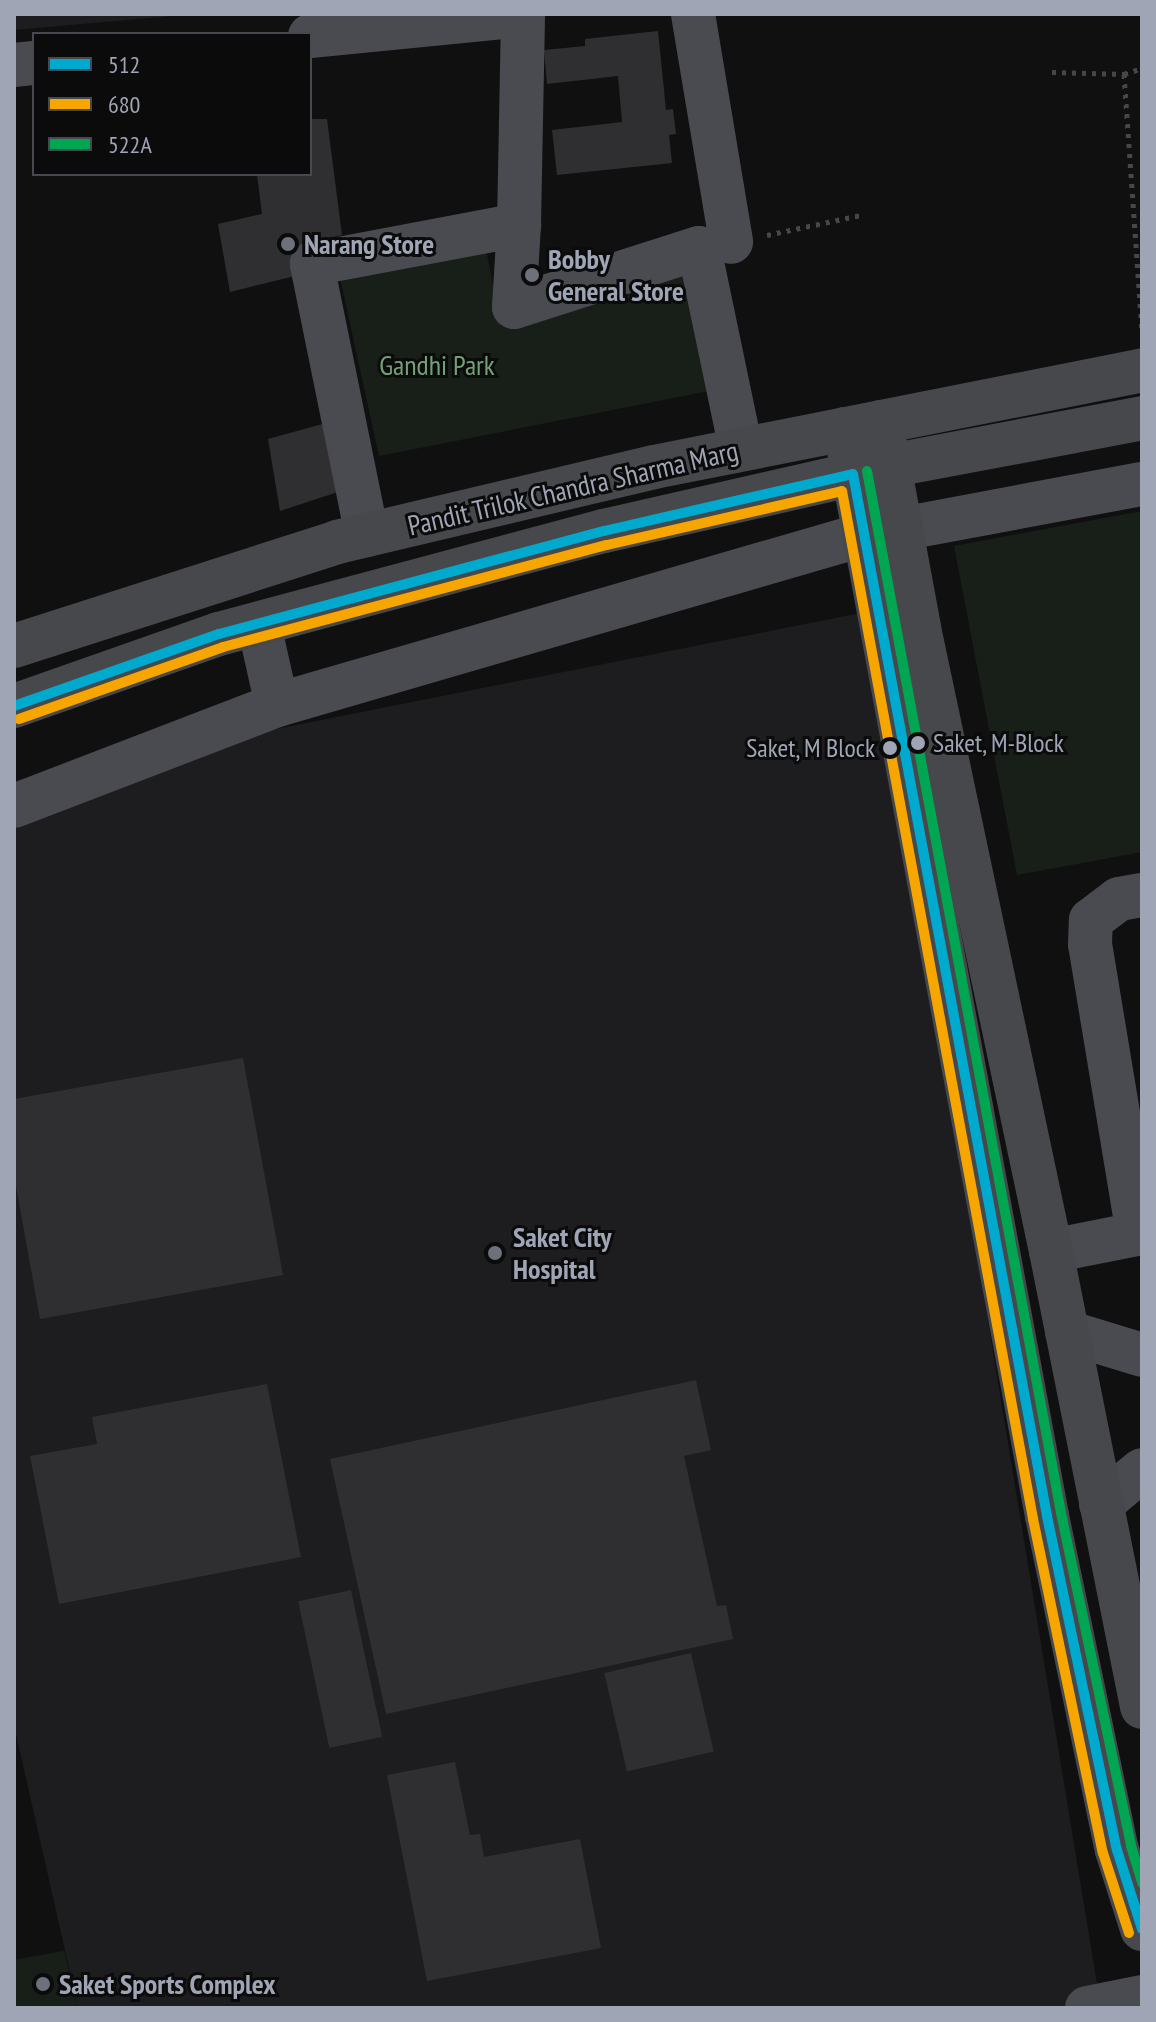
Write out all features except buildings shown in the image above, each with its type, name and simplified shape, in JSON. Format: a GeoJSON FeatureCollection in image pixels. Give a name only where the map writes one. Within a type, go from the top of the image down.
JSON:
{"type":"FeatureCollection","features":[{"type":"Feature","properties":{"kind":"main road","name":"Pandit Trilok Chandra Sharma Marg"},"geometry":{"type":"LineString","coordinates":[[14,646],[367,535],[741,449],[1142,370]]}},
{"type":"Feature","properties":{"kind":"main road","name":"Pandit Trilok Chandra Sharma Marg"},"geometry":{"type":"LineString","coordinates":[[14,706],[219,634],[604,531],[871,470],[1142,418]]}},
{"type":"Feature","properties":{"kind":"main road"},"geometry":{"type":"LineString","coordinates":[[863,425],[881,532],[924,742],[1051,1251],[1142,1707]]}},
{"type":"Feature","properties":{"kind":"main road"},"geometry":{"type":"LineString","coordinates":[[924,742],[1047,1516],[1129,1847],[1142,1929]]}},
{"type":"Feature","properties":{"kind":"street"},"geometry":{"type":"LineString","coordinates":[[693,14],[731,242]]}},
{"type":"Feature","properties":{"kind":"street"},"geometry":{"type":"LineString","coordinates":[[312,36],[378,21],[523,15],[519,225],[514,307],[699,248],[741,449]]}},
{"type":"Feature","properties":{"kind":"street"},"geometry":{"type":"LineString","coordinates":[[367,535],[312,264],[519,225]]}},
{"type":"Feature","properties":{"kind":"street"},"geometry":{"type":"LineString","coordinates":[[14,806],[277,705],[881,532],[1142,484]]}},
{"type":"Feature","properties":{"kind":"street"},"geometry":{"type":"LineString","coordinates":[[259,625],[277,705]]}},
{"type":"Feature","properties":{"kind":"street"},"geometry":{"type":"LineString","coordinates":[[1051,1251],[1140,1234],[1090,932],[1091,920],[1119,899],[1142,895]]}},
{"type":"Feature","properties":{"kind":"street"},"geometry":{"type":"LineString","coordinates":[[1067,1332],[1142,1355]]}},
{"type":"Feature","properties":{"kind":"street"},"geometry":{"type":"LineString","coordinates":[[1101,1504],[1142,1470]]}},
{"type":"Feature","properties":{"kind":"street"},"geometry":{"type":"LineString","coordinates":[[1087,2008],[1142,1997]]}},
{"type":"Feature","properties":{"kind":"path"},"geometry":{"type":"LineString","coordinates":[[1052,72],[1124,74],[1142,68]]}},
{"type":"Feature","properties":{"kind":"path"},"geometry":{"type":"LineString","coordinates":[[1124,74],[1142,333]]}},
{"type":"Feature","properties":{"kind":"shaded area"},"geometry":{"type":"Polygon","coordinates":[[[14,14],[195,14],[14,30],[14,14]]]}},
{"type":"Feature","properties":{"kind":"shaded area","name":"Saket City Hospital"},"geometry":{"type":"Polygon","coordinates":[[[871,611],[1101,2008],[78,2008],[14,1725],[14,781],[871,611]]]}},
{"type":"Feature","properties":{"kind":"green space","name":"Gandhi Park"},"geometry":{"type":"Polygon","coordinates":[[[486,250],[501,325],[688,268],[714,390],[379,456],[340,278],[486,250]]]}},
{"type":"Feature","properties":{"kind":"green space"},"geometry":{"type":"Polygon","coordinates":[[[1142,511],[1142,852],[1017,875],[954,546],[1142,511]]]}},
{"type":"Feature","properties":{"kind":"green space","name":"Saket Sports Complex"},"geometry":{"type":"Polygon","coordinates":[[[64,1951],[78,2008],[14,2008],[14,1960],[64,1951]]]}},
{"type":"Feature","properties":{"kind":"transit line","name":"522A"},"geometry":{"type":"LineString","coordinates":[[867,471],[1061,1513],[1131,1846],[1142,1883]]}},
{"type":"Feature","properties":{"kind":"transit line","name":"512"},"geometry":{"type":"LineString","coordinates":[[14,706],[219,634],[604,531],[853,474],[1047,1516],[1117,1850],[1142,1929]]}},
{"type":"Feature","properties":{"kind":"transit line","name":"680"},"geometry":{"type":"LineString","coordinates":[[19,719],[223,647],[607,545],[842,491],[1033,1519],[1103,1853],[1129,1933]]}},
{"type":"Feature","properties":{"kind":"place","name":"Narang Store"},"geometry":{"type":"Point","coordinates":[288,244]}},
{"type":"Feature","properties":{"kind":"place","name":"Bobby General Store"},"geometry":{"type":"Point","coordinates":[532,275]}},
{"type":"Feature","properties":{"kind":"place","name":"Saket, M-Block"},"geometry":{"type":"Point","coordinates":[918,743]}},
{"type":"Feature","properties":{"kind":"place","name":"Saket, M Block"},"geometry":{"type":"Point","coordinates":[890,748]}},
{"type":"Feature","properties":{"kind":"place","name":"Saket City Hospital"},"geometry":{"type":"Point","coordinates":[495,1253]}},
{"type":"Feature","properties":{"kind":"place","name":"Saket Sports Complex"},"geometry":{"type":"Point","coordinates":[43,1984]}}]}
